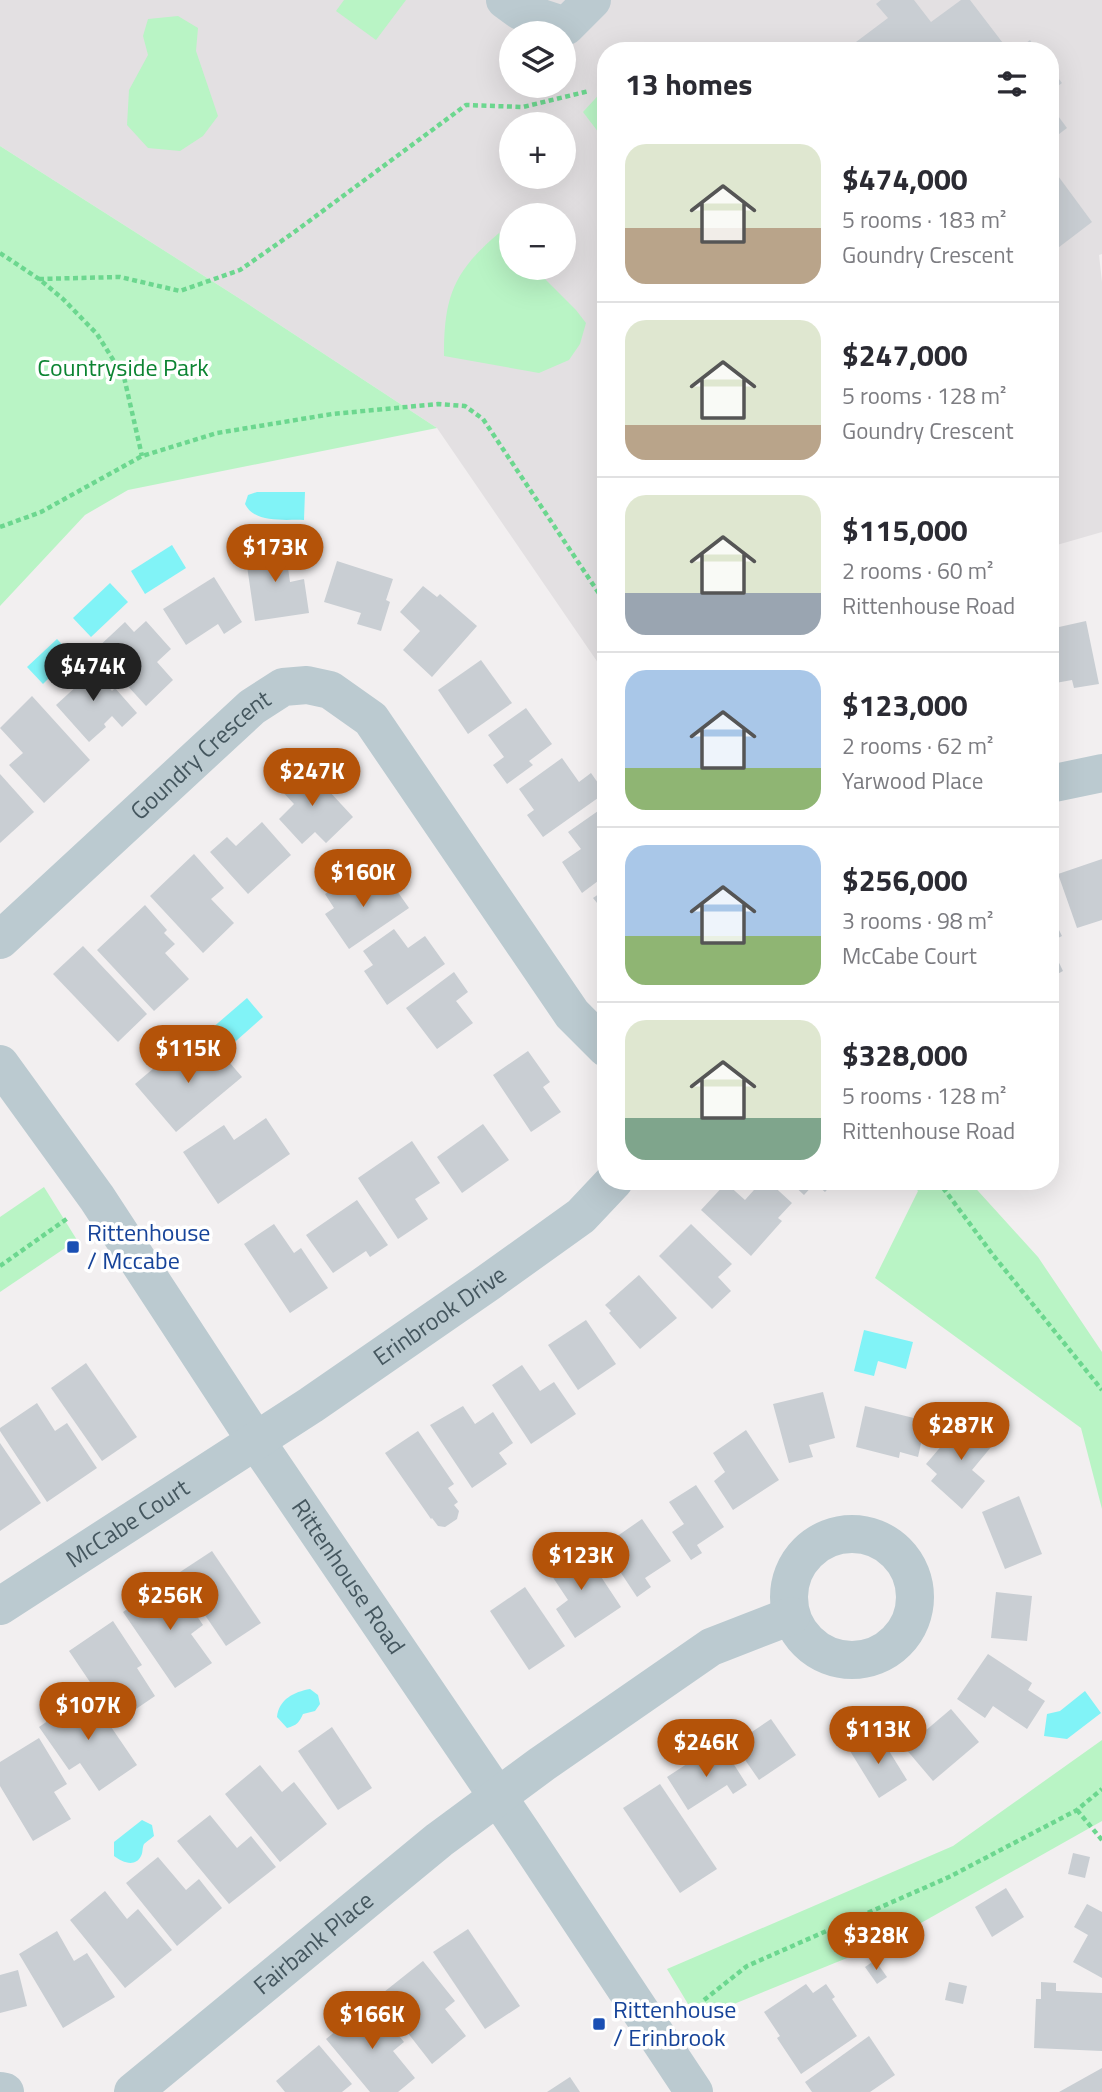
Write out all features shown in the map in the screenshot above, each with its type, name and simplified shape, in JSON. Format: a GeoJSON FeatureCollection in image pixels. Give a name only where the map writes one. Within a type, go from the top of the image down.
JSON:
{"type":"FeatureCollection","features":[{"type":"Feature","properties":{"kind":"street"},"geometry":{"type":"LineString","coordinates":[[505,0],[520,11],[566,26],[592,0]]}},
{"type":"Feature","properties":{"kind":"street","name":"Goundry Crescent"},"geometry":{"type":"LineString","coordinates":[[0,940],[252,707],[283,687],[307,685],[330,690],[371,719],[572,1014],[597,1039]]}},
{"type":"Feature","properties":{"kind":"street"},"geometry":{"type":"LineString","coordinates":[[1059,782],[1102,773]]}},
{"type":"Feature","properties":{"kind":"street","name":"Rittenhouse Road"},"geometry":{"type":"LineString","coordinates":[[0,1064],[97,1198],[256,1441],[694,2092]]}},
{"type":"Feature","properties":{"kind":"street","name":"Erinbrook Drive"},"geometry":{"type":"LineString","coordinates":[[256,1441],[500,1275],[581,1216],[606,1190]]}},
{"type":"Feature","properties":{"kind":"street","name":"McCabe Court"},"geometry":{"type":"LineString","coordinates":[[0,1606],[256,1441]]}},
{"type":"Feature","properties":{"kind":"street","name":"Fairbank Place"},"geometry":{"type":"LineString","coordinates":[[133,2092],[439,1840],[498,1797],[711,1647],[791,1616]]}},
{"type":"Feature","properties":{"kind":"path"},"geometry":{"type":"LineString","coordinates":[[40,279],[120,277],[180,291],[240,270],[466,105],[523,107],[589,91]]}},
{"type":"Feature","properties":{"kind":"path"},"geometry":{"type":"LineString","coordinates":[[0,253],[40,279],[97,334],[124,377],[142,456]]}},
{"type":"Feature","properties":{"kind":"path"},"geometry":{"type":"LineString","coordinates":[[0,527],[41,512],[142,456],[217,433],[331,414],[438,404],[465,406],[483,419],[597,590]]}},
{"type":"Feature","properties":{"kind":"path"},"geometry":{"type":"LineString","coordinates":[[945,1190],[1102,1390]]}},
{"type":"Feature","properties":{"kind":"path"},"geometry":{"type":"LineString","coordinates":[[0,1266],[97,1198]]}},
{"type":"Feature","properties":{"kind":"path"},"geometry":{"type":"LineString","coordinates":[[704,2000],[747,1966],[948,1877],[1077,1810],[1102,1789]]}},
{"type":"Feature","properties":{"kind":"path"},"geometry":{"type":"LineString","coordinates":[[1077,1810],[1102,1840]]}},
{"type":"Feature","properties":{"kind":"shaded area"},"geometry":{"type":"Polygon","coordinates":[[[0,0],[1102,0],[1102,254],[1099,255],[1102,282],[1102,532],[1059,544],[1059,42],[597,42],[597,661],[437,428],[0,146],[0,0]]]}},
{"type":"Feature","properties":{"kind":"green space"},"geometry":{"type":"Polygon","coordinates":[[[344,0],[406,0],[376,40],[336,11],[344,0]]]}},
{"type":"Feature","properties":{"kind":"green space"},"geometry":{"type":"Polygon","coordinates":[[[178,16],[198,28],[196,51],[218,116],[203,136],[180,151],[148,148],[127,125],[129,90],[148,55],[143,36],[148,19],[178,16]]]}},
{"type":"Feature","properties":{"kind":"green space"},"geometry":{"type":"Polygon","coordinates":[[[597,97],[597,130],[583,112],[597,97]]]}},
{"type":"Feature","properties":{"kind":"green space","name":"Countryside Park"},"geometry":{"type":"Polygon","coordinates":[[[0,146],[437,428],[128,490],[85,515],[0,606],[0,146]]]}},
{"type":"Feature","properties":{"kind":"green space"},"geometry":{"type":"Polygon","coordinates":[[[499,233],[499,280],[546,280],[586,323],[580,344],[569,360],[539,373],[444,356],[446,317],[454,287],[483,247],[499,233]]]}},
{"type":"Feature","properties":{"kind":"green space"},"geometry":{"type":"Polygon","coordinates":[[[44,1187],[77,1240],[0,1292],[0,1217],[44,1187]]]}},
{"type":"Feature","properties":{"kind":"green space"},"geometry":{"type":"Polygon","coordinates":[[[977,1190],[1038,1257],[1102,1352],[1102,1509],[1081,1428],[875,1278],[918,1191],[977,1190]]]}},
{"type":"Feature","properties":{"kind":"green space"},"geometry":{"type":"Polygon","coordinates":[[[1102,1740],[1102,1821],[889,1941],[697,2019],[667,1969],[953,1846],[1102,1740]]]}},
{"type":"Feature","properties":{"kind":"water"},"geometry":{"type":"Polygon","coordinates":[[[257,492],[305,492],[304,520],[271,519],[256,515],[245,504],[248,495],[257,492]]]}},
{"type":"Feature","properties":{"kind":"water"},"geometry":{"type":"Polygon","coordinates":[[[172,545],[186,568],[145,594],[131,571],[172,545]]]}},
{"type":"Feature","properties":{"kind":"water"},"geometry":{"type":"Polygon","coordinates":[[[110,583],[128,602],[91,637],[73,618],[110,583]]]}},
{"type":"Feature","properties":{"kind":"water"},"geometry":{"type":"Polygon","coordinates":[[[57,639],[72,655],[43,684],[27,667],[57,639]]]}},
{"type":"Feature","properties":{"kind":"water"},"geometry":{"type":"Polygon","coordinates":[[[247,998],[263,1017],[228,1048],[211,1029],[247,998]]]}},
{"type":"Feature","properties":{"kind":"water"},"geometry":{"type":"Polygon","coordinates":[[[864,1330],[913,1342],[906,1369],[878,1361],[874,1376],[854,1371],[864,1330]]]}},
{"type":"Feature","properties":{"kind":"water"},"geometry":{"type":"Polygon","coordinates":[[[310,1689],[318,1695],[320,1704],[315,1711],[303,1714],[297,1723],[287,1728],[277,1717],[281,1705],[293,1694],[310,1689]]]}},
{"type":"Feature","properties":{"kind":"water"},"geometry":{"type":"Polygon","coordinates":[[[1085,1691],[1101,1713],[1067,1739],[1044,1736],[1047,1714],[1060,1711],[1085,1691]]]}},
{"type":"Feature","properties":{"kind":"water"},"geometry":{"type":"Polygon","coordinates":[[[142,1820],[152,1825],[154,1836],[144,1844],[142,1855],[132,1863],[114,1856],[114,1842],[142,1820]]]}},
{"type":"Feature","properties":{"kind":"building"},"geometry":{"type":"Polygon","coordinates":[[[881,0],[914,0],[931,22],[961,0],[970,0],[1002,42],[856,42],[888,18],[876,4],[881,0]]]}},
{"type":"Feature","properties":{"kind":"building"},"geometry":{"type":"Polygon","coordinates":[[[1059,117],[1067,128],[1059,134],[1059,117]]]}},
{"type":"Feature","properties":{"kind":"building"},"geometry":{"type":"Polygon","coordinates":[[[1059,177],[1092,222],[1059,247],[1059,177]]]}},
{"type":"Feature","properties":{"kind":"building"},"geometry":{"type":"Polygon","coordinates":[[[284,539],[290,582],[304,579],[309,613],[255,621],[247,566],[256,565],[253,544],[284,539]]]}},
{"type":"Feature","properties":{"kind":"building"},"geometry":{"type":"Polygon","coordinates":[[[337,561],[393,579],[386,600],[390,602],[381,631],[357,624],[361,613],[324,602],[337,561]]]}},
{"type":"Feature","properties":{"kind":"building"},"geometry":{"type":"Polygon","coordinates":[[[214,577],[242,622],[224,634],[218,624],[186,645],[163,609],[214,577]]]}},
{"type":"Feature","properties":{"kind":"building"},"geometry":{"type":"Polygon","coordinates":[[[423,586],[437,597],[440,594],[477,626],[432,677],[403,650],[420,631],[400,612],[423,586]]]}},
{"type":"Feature","properties":{"kind":"building"},"geometry":{"type":"Polygon","coordinates":[[[146,621],[171,649],[157,662],[173,680],[146,706],[95,650],[125,622],[134,632],[146,621]]]}},
{"type":"Feature","properties":{"kind":"building"},"geometry":{"type":"Polygon","coordinates":[[[1086,621],[1099,684],[1074,688],[1072,680],[1059,682],[1059,627],[1086,621]]]}},
{"type":"Feature","properties":{"kind":"building"},"geometry":{"type":"Polygon","coordinates":[[[83,658],[112,691],[115,688],[137,713],[122,727],[112,716],[104,724],[106,727],[89,742],[56,705],[79,684],[68,671],[83,658]]]}},
{"type":"Feature","properties":{"kind":"building"},"geometry":{"type":"Polygon","coordinates":[[[481,660],[512,703],[468,734],[438,690],[481,660]]]}},
{"type":"Feature","properties":{"kind":"building"},"geometry":{"type":"Polygon","coordinates":[[[32,696],[90,760],[44,803],[9,765],[23,753],[0,728],[32,696]]]}},
{"type":"Feature","properties":{"kind":"building"},"geometry":{"type":"Polygon","coordinates":[[[526,708],[552,744],[529,761],[533,765],[507,784],[493,765],[504,757],[488,735],[526,708]]]}},
{"type":"Feature","properties":{"kind":"building"},"geometry":{"type":"Polygon","coordinates":[[[562,758],[579,782],[591,773],[597,782],[597,799],[543,837],[527,815],[534,810],[519,789],[562,758]]]}},
{"type":"Feature","properties":{"kind":"building"},"geometry":{"type":"Polygon","coordinates":[[[305,765],[353,817],[326,843],[315,832],[302,844],[279,819],[294,804],[279,788],[305,765]]]}},
{"type":"Feature","properties":{"kind":"building"},"geometry":{"type":"Polygon","coordinates":[[[0,774],[34,812],[0,843],[0,774]]]}},
{"type":"Feature","properties":{"kind":"building"},"geometry":{"type":"Polygon","coordinates":[[[597,812],[597,882],[582,893],[562,862],[581,849],[568,832],[597,812]]]}},
{"type":"Feature","properties":{"kind":"building"},"geometry":{"type":"Polygon","coordinates":[[[262,822],[291,855],[248,894],[210,852],[227,837],[236,846],[262,822]]]}},
{"type":"Feature","properties":{"kind":"building"},"geometry":{"type":"Polygon","coordinates":[[[194,854],[224,888],[211,899],[234,923],[203,953],[150,896],[194,854]]]}},
{"type":"Feature","properties":{"kind":"building"},"geometry":{"type":"Polygon","coordinates":[[[1102,859],[1102,920],[1077,928],[1059,874],[1102,859]]]}},
{"type":"Feature","properties":{"kind":"building"},"geometry":{"type":"Polygon","coordinates":[[[356,873],[369,891],[388,878],[409,908],[349,949],[325,914],[334,908],[325,894],[356,873]]]}},
{"type":"Feature","properties":{"kind":"building"},"geometry":{"type":"Polygon","coordinates":[[[145,905],[167,930],[164,933],[175,944],[165,953],[189,979],[154,1011],[97,950],[145,905]]]}},
{"type":"Feature","properties":{"kind":"building"},"geometry":{"type":"Polygon","coordinates":[[[394,929],[408,948],[425,936],[445,964],[387,1005],[364,971],[373,965],[363,951],[394,929]]]}},
{"type":"Feature","properties":{"kind":"building"},"geometry":{"type":"Polygon","coordinates":[[[83,946],[147,1014],[118,1042],[53,974],[83,946]]]}},
{"type":"Feature","properties":{"kind":"building"},"geometry":{"type":"Polygon","coordinates":[[[454,972],[468,992],[456,1001],[473,1023],[437,1049],[406,1008],[454,972]]]}},
{"type":"Feature","properties":{"kind":"building"},"geometry":{"type":"Polygon","coordinates":[[[212,1042],[242,1077],[176,1132],[135,1084],[173,1052],[185,1066],[212,1042]]]}},
{"type":"Feature","properties":{"kind":"building"},"geometry":{"type":"Polygon","coordinates":[[[528,1051],[550,1082],[543,1087],[561,1112],[531,1132],[493,1075],[528,1051]]]}},
{"type":"Feature","properties":{"kind":"building"},"geometry":{"type":"Polygon","coordinates":[[[266,1118],[290,1154],[218,1204],[183,1152],[224,1125],[234,1140],[266,1118]]]}},
{"type":"Feature","properties":{"kind":"building"},"geometry":{"type":"Polygon","coordinates":[[[483,1124],[509,1160],[462,1193],[437,1157],[483,1124]]]}},
{"type":"Feature","properties":{"kind":"building"},"geometry":{"type":"Polygon","coordinates":[[[412,1141],[440,1183],[415,1199],[428,1219],[398,1239],[358,1178],[412,1141]]]}},
{"type":"Feature","properties":{"kind":"building"},"geometry":{"type":"Polygon","coordinates":[[[720,1190],[734,1190],[745,1200],[754,1190],[778,1190],[792,1203],[778,1218],[782,1221],[751,1256],[701,1210],[720,1190]]]}},
{"type":"Feature","properties":{"kind":"building"},"geometry":{"type":"Polygon","coordinates":[[[357,1200],[388,1245],[370,1257],[366,1251],[333,1273],[306,1235],[357,1200]]]}},
{"type":"Feature","properties":{"kind":"building"},"geometry":{"type":"Polygon","coordinates":[[[274,1224],[294,1253],[301,1248],[328,1288],[290,1313],[244,1244],[274,1224]]]}},
{"type":"Feature","properties":{"kind":"building"},"geometry":{"type":"Polygon","coordinates":[[[691,1224],[732,1264],[718,1277],[731,1291],[712,1309],[659,1256],[691,1224]]]}},
{"type":"Feature","properties":{"kind":"building"},"geometry":{"type":"Polygon","coordinates":[[[639,1275],[677,1318],[640,1349],[605,1305],[639,1275]]]}},
{"type":"Feature","properties":{"kind":"building"},"geometry":{"type":"Polygon","coordinates":[[[586,1320],[616,1364],[578,1390],[548,1345],[586,1320]]]}},
{"type":"Feature","properties":{"kind":"building"},"geometry":{"type":"Polygon","coordinates":[[[86,1363],[137,1437],[102,1461],[51,1388],[86,1363]]]}},
{"type":"Feature","properties":{"kind":"building"},"geometry":{"type":"Polygon","coordinates":[[[522,1365],[540,1391],[554,1382],[576,1414],[531,1444],[492,1385],[522,1365]]]}},
{"type":"Feature","properties":{"kind":"building"},"geometry":{"type":"Polygon","coordinates":[[[823,1392],[835,1438],[809,1445],[813,1457],[789,1463],[773,1404],[823,1392]]]}},
{"type":"Feature","properties":{"kind":"building"},"geometry":{"type":"Polygon","coordinates":[[[37,1403],[55,1431],[67,1423],[97,1468],[47,1502],[0,1431],[0,1428],[37,1403]]]}},
{"type":"Feature","properties":{"kind":"building"},"geometry":{"type":"Polygon","coordinates":[[[463,1406],[475,1424],[493,1412],[513,1443],[499,1453],[507,1464],[472,1488],[430,1425],[463,1406]]]}},
{"type":"Feature","properties":{"kind":"building"},"geometry":{"type":"Polygon","coordinates":[[[865,1406],[926,1421],[918,1457],[900,1452],[899,1458],[856,1447],[865,1406]]]}},
{"type":"Feature","properties":{"kind":"building"},"geometry":{"type":"Polygon","coordinates":[[[967,1416],[996,1441],[972,1470],[985,1481],[962,1509],[931,1481],[937,1474],[926,1464],[967,1416]]]}},
{"type":"Feature","properties":{"kind":"building"},"geometry":{"type":"Polygon","coordinates":[[[746,1430],[779,1480],[733,1510],[714,1481],[725,1472],[713,1453],[746,1430]]]}},
{"type":"Feature","properties":{"kind":"building"},"geometry":{"type":"Polygon","coordinates":[[[418,1431],[454,1484],[448,1488],[458,1502],[454,1505],[459,1511],[457,1519],[445,1527],[438,1526],[431,1519],[385,1453],[418,1431]]]}},
{"type":"Feature","properties":{"kind":"building"},"geometry":{"type":"Polygon","coordinates":[[[0,1443],[41,1503],[0,1531],[0,1443]]]}},
{"type":"Feature","properties":{"kind":"building"},"geometry":{"type":"Polygon","coordinates":[[[696,1485],[724,1527],[697,1545],[702,1553],[691,1560],[672,1532],[684,1524],[669,1502],[696,1485]]]}},
{"type":"Feature","properties":{"kind":"building"},"geometry":{"type":"Polygon","coordinates":[[[1019,1496],[1042,1554],[1005,1569],[982,1512],[1019,1496]]]}},
{"type":"Feature","properties":{"kind":"building"},"geometry":{"type":"Polygon","coordinates":[[[642,1519],[671,1561],[645,1578],[651,1587],[637,1597],[603,1546],[642,1519]]]}},
{"type":"Feature","properties":{"kind":"building"},"geometry":{"type":"Polygon","coordinates":[[[570,1547],[580,1562],[588,1557],[621,1607],[575,1638],[556,1609],[568,1600],[544,1564],[570,1547]]]}},
{"type":"Feature","properties":{"kind":"building"},"geometry":{"type":"Polygon","coordinates":[[[212,1551],[261,1623],[226,1646],[177,1574],[212,1551]]]}},
{"type":"Feature","properties":{"kind":"building"},"geometry":{"type":"Polygon","coordinates":[[[172,1579],[203,1625],[191,1634],[212,1663],[175,1688],[123,1612],[172,1579]]]}},
{"type":"Feature","properties":{"kind":"building"},"geometry":{"type":"Polygon","coordinates":[[[525,1587],[565,1646],[529,1670],[490,1611],[525,1587]]]}},
{"type":"Feature","properties":{"kind":"building"},"geometry":{"type":"Polygon","coordinates":[[[996,1592],[1032,1596],[1027,1641],[991,1638],[996,1592]]]}},
{"type":"Feature","properties":{"kind":"building"},"geometry":{"type":"Polygon","coordinates":[[[113,1621],[142,1665],[137,1668],[155,1696],[117,1722],[69,1651],[113,1621]]]}},
{"type":"Feature","properties":{"kind":"building"},"geometry":{"type":"Polygon","coordinates":[[[988,1654],[1032,1683],[1028,1690],[1045,1701],[1027,1729],[993,1706],[985,1718],[957,1699],[988,1654]]]}},
{"type":"Feature","properties":{"kind":"building"},"geometry":{"type":"Polygon","coordinates":[[[88,1693],[137,1765],[99,1791],[80,1763],[69,1770],[39,1727],[88,1693]]]}},
{"type":"Feature","properties":{"kind":"building"},"geometry":{"type":"Polygon","coordinates":[[[951,1709],[979,1742],[933,1781],[905,1748],[951,1709]]]}},
{"type":"Feature","properties":{"kind":"building"},"geometry":{"type":"Polygon","coordinates":[[[771,1719],[796,1755],[759,1780],[734,1744],[771,1719]]]}},
{"type":"Feature","properties":{"kind":"building"},"geometry":{"type":"Polygon","coordinates":[[[332,1727],[372,1788],[338,1810],[298,1751],[332,1727]]]}},
{"type":"Feature","properties":{"kind":"building"},"geometry":{"type":"Polygon","coordinates":[[[878,1733],[907,1780],[879,1798],[850,1751],[878,1733]]]}},
{"type":"Feature","properties":{"kind":"building"},"geometry":{"type":"Polygon","coordinates":[[[39,1738],[67,1784],[54,1792],[71,1819],[33,1841],[0,1786],[0,1762],[39,1738]]]}},
{"type":"Feature","properties":{"kind":"building"},"geometry":{"type":"Polygon","coordinates":[[[705,1752],[711,1762],[726,1752],[747,1785],[733,1794],[727,1785],[688,1810],[667,1777],[705,1752]]]}},
{"type":"Feature","properties":{"kind":"building"},"geometry":{"type":"Polygon","coordinates":[[[260,1765],[282,1792],[294,1782],[327,1824],[280,1862],[225,1794],[260,1765]]]}},
{"type":"Feature","properties":{"kind":"building"},"geometry":{"type":"Polygon","coordinates":[[[660,1784],[717,1869],[680,1893],[623,1808],[660,1784]]]}},
{"type":"Feature","properties":{"kind":"building"},"geometry":{"type":"Polygon","coordinates":[[[210,1815],[237,1848],[251,1836],[276,1867],[229,1904],[177,1841],[210,1815]]]}},
{"type":"Feature","properties":{"kind":"building"},"geometry":{"type":"Polygon","coordinates":[[[1073,1853],[1090,1857],[1085,1878],[1068,1874],[1073,1853]]]}},
{"type":"Feature","properties":{"kind":"building"},"geometry":{"type":"Polygon","coordinates":[[[158,1857],[186,1890],[199,1879],[222,1908],[177,1946],[126,1883],[158,1857]]]}},
{"type":"Feature","properties":{"kind":"building"},"geometry":{"type":"Polygon","coordinates":[[[1006,1888],[1024,1917],[992,1937],[975,1907],[1006,1888]]]}},
{"type":"Feature","properties":{"kind":"building"},"geometry":{"type":"Polygon","coordinates":[[[105,1891],[127,1919],[138,1909],[172,1950],[125,1988],[70,1920],[105,1891]]]}},
{"type":"Feature","properties":{"kind":"building"},"geometry":{"type":"Polygon","coordinates":[[[1087,1904],[1102,1912],[1102,1978],[1073,1962],[1088,1935],[1074,1927],[1087,1904]]]}},
{"type":"Feature","properties":{"kind":"building"},"geometry":{"type":"Polygon","coordinates":[[[468,1929],[520,2006],[485,2029],[433,1952],[468,1929]]]}},
{"type":"Feature","properties":{"kind":"building"},"geometry":{"type":"Polygon","coordinates":[[[57,1931],[74,1961],[87,1953],[115,1997],[63,2028],[19,1954],[57,1931]]]}},
{"type":"Feature","properties":{"kind":"building"},"geometry":{"type":"Polygon","coordinates":[[[875,1960],[887,1977],[877,1984],[865,1967],[875,1960]]]}},
{"type":"Feature","properties":{"kind":"building"},"geometry":{"type":"Polygon","coordinates":[[[423,1961],[455,2001],[445,2009],[466,2036],[432,2064],[379,1996],[423,1961]]]}},
{"type":"Feature","properties":{"kind":"building"},"geometry":{"type":"Polygon","coordinates":[[[18,1970],[27,2006],[0,2013],[0,1975],[18,1970]]]}},
{"type":"Feature","properties":{"kind":"building"},"geometry":{"type":"Polygon","coordinates":[[[949,1982],[967,1986],[963,2004],[945,2000],[949,1982]]]}},
{"type":"Feature","properties":{"kind":"building"},"geometry":{"type":"Polygon","coordinates":[[[1041,1982],[1056,1983],[1056,1991],[1102,1993],[1102,2051],[1034,2048],[1036,1999],[1041,1999],[1041,1982]]]}},
{"type":"Feature","properties":{"kind":"building"},"geometry":{"type":"Polygon","coordinates":[[[806,1984],[813,1993],[826,1984],[835,1997],[832,1999],[857,2036],[801,2074],[777,2038],[780,2036],[764,2012],[806,1984]]]}},
{"type":"Feature","properties":{"kind":"building"},"geometry":{"type":"Polygon","coordinates":[[[372,2002],[404,2042],[393,2051],[415,2078],[398,2092],[370,2092],[326,2039],[372,2002]]]}},
{"type":"Feature","properties":{"kind":"building"},"geometry":{"type":"Polygon","coordinates":[[[869,2036],[895,2075],[870,2092],[812,2092],[805,2082],[869,2036]]]}},
{"type":"Feature","properties":{"kind":"building"},"geometry":{"type":"Polygon","coordinates":[[[319,2045],[352,2084],[342,2092],[285,2092],[276,2081],[319,2045]]]}},
{"type":"Feature","properties":{"kind":"building"},"geometry":{"type":"Polygon","coordinates":[[[1102,2068],[1102,2092],[1059,2092],[1102,2068]]]}},
{"type":"Feature","properties":{"kind":"building"},"geometry":{"type":"Polygon","coordinates":[[[570,2077],[580,2092],[547,2092],[570,2077]]]}},
{"type":"Feature","properties":{"kind":"place","name":"Rittenhouse / Mccabe"},"geometry":{"type":"Point","coordinates":[73,1247]}},
{"type":"Feature","properties":{"kind":"place","name":"Rittenhouse / Erinbrook"},"geometry":{"type":"Point","coordinates":[599,2024]}}]}
